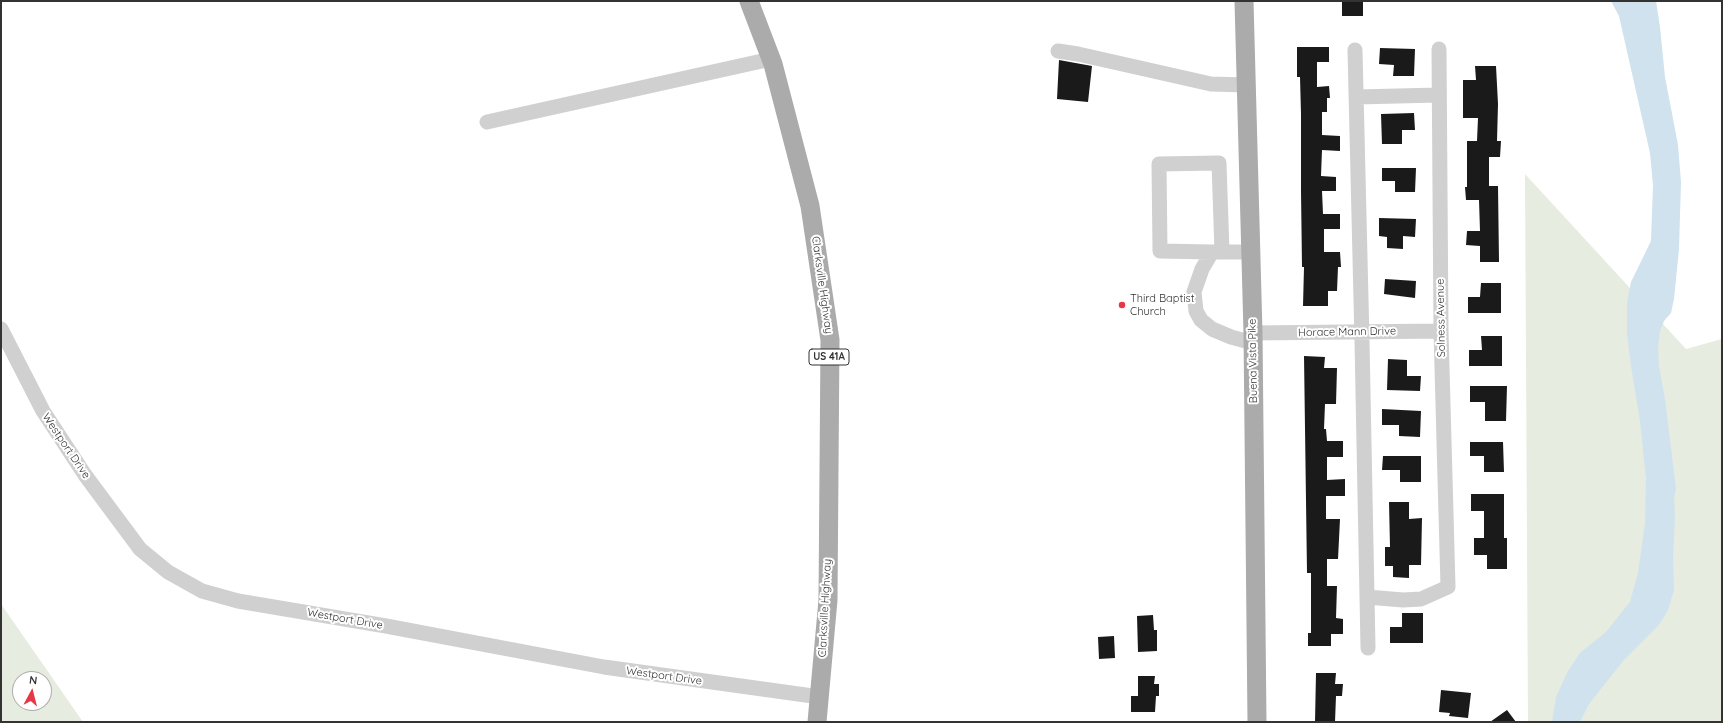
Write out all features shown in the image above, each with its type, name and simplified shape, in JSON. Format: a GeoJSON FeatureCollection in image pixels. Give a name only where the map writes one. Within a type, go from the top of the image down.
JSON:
{"type":"FeatureCollection","features":[{"type":"Feature","properties":{"kind":"main road","name":"Clarksville Highway"},"geometry":{"type":"LineString","coordinates":[[749,1],[771,59],[810,206],[830,340],[828,600],[817,722]]}},
{"type":"Feature","properties":{"kind":"main road","name":"Buena Vista Pike"},"geometry":{"type":"LineString","coordinates":[[1244,1],[1253,338],[1257,722]]}},
{"type":"Feature","properties":{"kind":"street","name":"Solness Avenue"},"geometry":{"type":"LineString","coordinates":[[1367,597],[1403,600],[1421,599],[1448,587],[1441,331],[1439,49]]}},
{"type":"Feature","properties":{"kind":"street"},"geometry":{"type":"LineString","coordinates":[[1355,50],[1368,648]]}},
{"type":"Feature","properties":{"kind":"street"},"geometry":{"type":"LineString","coordinates":[[1058,51],[1078,54],[1211,84],[1246,85]]}},
{"type":"Feature","properties":{"kind":"street"},"geometry":{"type":"LineString","coordinates":[[487,122],[771,59]]}},
{"type":"Feature","properties":{"kind":"street"},"geometry":{"type":"LineString","coordinates":[[1356,97],[1439,95]]}},
{"type":"Feature","properties":{"kind":"street"},"geometry":{"type":"LineString","coordinates":[[1217,252],[1219,163],[1159,164],[1160,251],[1217,252],[1250,252]]}},
{"type":"Feature","properties":{"kind":"street","name":"Horace Mann Drive"},"geometry":{"type":"LineString","coordinates":[[1217,252],[1202,269],[1194,292],[1196,311],[1201,320],[1212,329],[1231,337],[1253,338],[1362,332],[1441,331]]}},
{"type":"Feature","properties":{"kind":"street","name":"Westport Drive"},"geometry":{"type":"LineString","coordinates":[[1,329],[43,411],[85,475],[140,549],[168,572],[202,591],[238,601],[386,626],[604,667],[820,697]]}},
{"type":"Feature","properties":{"kind":"shaded area"},"geometry":{"type":"Polygon","coordinates":[[[1525,174],[1686,349],[1722,339],[1722,722],[1528,722],[1525,174]]]}},
{"type":"Feature","properties":{"kind":"shaded area"},"geometry":{"type":"Polygon","coordinates":[[[1,604],[48,671],[12,671],[12,711],[52,711],[52,677],[83,722],[1,722],[1,604]]]}},
{"type":"Feature","properties":{"kind":"water"},"geometry":{"type":"Polygon","coordinates":[[[1611,1],[1656,1],[1665,77],[1678,145],[1681,182],[1679,249],[1674,299],[1671,313],[1664,321],[1660,331],[1658,348],[1659,366],[1665,399],[1676,489],[1674,498],[1674,590],[1668,610],[1659,625],[1623,661],[1589,704],[1580,722],[1552,722],[1556,697],[1568,671],[1580,653],[1606,632],[1630,602],[1638,573],[1645,523],[1646,478],[1640,421],[1627,334],[1627,303],[1631,282],[1651,241],[1653,185],[1650,153],[1619,16],[1611,1]]]}},
{"type":"Feature","properties":{"kind":"building"},"geometry":{"type":"Polygon","coordinates":[[[1342,1],[1363,1],[1363,16],[1342,16],[1342,1]]]}},
{"type":"Feature","properties":{"kind":"building"},"geometry":{"type":"Polygon","coordinates":[[[1297,47],[1329,47],[1329,62],[1317,62],[1317,87],[1329,86],[1330,98],[1327,98],[1327,112],[1322,112],[1322,135],[1340,136],[1340,151],[1322,150],[1321,176],[1336,177],[1336,191],[1322,191],[1323,214],[1340,214],[1340,229],[1324,229],[1324,252],[1340,252],[1341,267],[1338,267],[1337,291],[1328,291],[1328,306],[1303,306],[1304,267],[1302,267],[1301,114],[1300,77],[1297,77],[1297,47]]]}},
{"type":"Feature","properties":{"kind":"building"},"geometry":{"type":"Polygon","coordinates":[[[1380,48],[1415,49],[1414,76],[1393,76],[1394,65],[1379,64],[1380,48]]]}},
{"type":"Feature","properties":{"kind":"building"},"geometry":{"type":"Polygon","coordinates":[[[1059,60],[1092,66],[1088,102],[1057,99],[1059,60]]]}},
{"type":"Feature","properties":{"kind":"building"},"geometry":{"type":"Polygon","coordinates":[[[1475,66],[1496,66],[1498,104],[1497,141],[1501,141],[1500,157],[1489,157],[1489,186],[1498,186],[1499,262],[1480,262],[1480,246],[1466,245],[1467,231],[1480,231],[1479,200],[1466,200],[1465,187],[1467,187],[1467,141],[1477,141],[1478,118],[1463,118],[1463,80],[1476,80],[1475,66]]]}},
{"type":"Feature","properties":{"kind":"building"},"geometry":{"type":"Polygon","coordinates":[[[1414,113],[1415,130],[1402,130],[1402,144],[1382,144],[1381,114],[1414,113]]]}},
{"type":"Feature","properties":{"kind":"building"},"geometry":{"type":"Polygon","coordinates":[[[1382,168],[1416,168],[1415,192],[1395,192],[1395,181],[1382,181],[1382,168]]]}},
{"type":"Feature","properties":{"kind":"building"},"geometry":{"type":"Polygon","coordinates":[[[1379,218],[1416,219],[1415,237],[1403,236],[1403,249],[1387,248],[1387,237],[1379,236],[1379,218]]]}},
{"type":"Feature","properties":{"kind":"building"},"geometry":{"type":"Polygon","coordinates":[[[1385,279],[1416,281],[1415,298],[1384,294],[1385,279]]]}},
{"type":"Feature","properties":{"kind":"building"},"geometry":{"type":"Polygon","coordinates":[[[1481,283],[1501,283],[1501,313],[1468,313],[1468,297],[1480,297],[1481,283]]]}},
{"type":"Feature","properties":{"kind":"building"},"geometry":{"type":"Polygon","coordinates":[[[1481,336],[1502,336],[1502,366],[1469,366],[1469,350],[1482,350],[1481,336]]]}},
{"type":"Feature","properties":{"kind":"building"},"geometry":{"type":"Polygon","coordinates":[[[1304,356],[1325,357],[1324,368],[1337,368],[1336,404],[1325,404],[1324,429],[1326,429],[1327,441],[1343,441],[1343,457],[1327,457],[1327,480],[1345,479],[1345,496],[1326,496],[1326,519],[1340,519],[1338,559],[1327,559],[1327,586],[1337,586],[1336,618],[1343,619],[1343,634],[1331,634],[1331,646],[1308,646],[1308,633],[1311,633],[1311,573],[1307,573],[1304,356]]]}},
{"type":"Feature","properties":{"kind":"building"},"geometry":{"type":"Polygon","coordinates":[[[1388,359],[1407,360],[1407,376],[1421,376],[1420,391],[1387,390],[1388,359]]]}},
{"type":"Feature","properties":{"kind":"building"},"geometry":{"type":"Polygon","coordinates":[[[1470,386],[1507,386],[1506,421],[1485,421],[1485,402],[1470,402],[1470,386]]]}},
{"type":"Feature","properties":{"kind":"building"},"geometry":{"type":"Polygon","coordinates":[[[1382,409],[1421,411],[1420,437],[1399,436],[1399,425],[1382,425],[1382,409]]]}},
{"type":"Feature","properties":{"kind":"building"},"geometry":{"type":"Polygon","coordinates":[[[1470,442],[1503,442],[1504,472],[1484,472],[1484,456],[1470,456],[1470,442]]]}},
{"type":"Feature","properties":{"kind":"building"},"geometry":{"type":"Polygon","coordinates":[[[1383,456],[1421,456],[1421,482],[1400,482],[1400,470],[1382,470],[1383,456]]]}},
{"type":"Feature","properties":{"kind":"building"},"geometry":{"type":"Polygon","coordinates":[[[1471,494],[1504,494],[1504,538],[1507,538],[1507,569],[1487,569],[1487,555],[1474,555],[1474,538],[1484,538],[1484,511],[1471,511],[1471,494]]]}},
{"type":"Feature","properties":{"kind":"building"},"geometry":{"type":"Polygon","coordinates":[[[1389,502],[1409,502],[1409,519],[1422,518],[1421,565],[1409,565],[1409,578],[1393,577],[1393,566],[1385,566],[1385,547],[1390,547],[1389,502]]]}},
{"type":"Feature","properties":{"kind":"building"},"geometry":{"type":"Polygon","coordinates":[[[1402,613],[1423,613],[1423,643],[1390,643],[1390,627],[1402,627],[1402,613]]]}},
{"type":"Feature","properties":{"kind":"building"},"geometry":{"type":"Polygon","coordinates":[[[1153,615],[1154,630],[1157,630],[1157,651],[1138,652],[1137,616],[1153,615]]]}},
{"type":"Feature","properties":{"kind":"building"},"geometry":{"type":"Polygon","coordinates":[[[1114,636],[1115,658],[1099,659],[1098,637],[1114,636]]]}},
{"type":"Feature","properties":{"kind":"building"},"geometry":{"type":"Polygon","coordinates":[[[1316,673],[1336,673],[1335,684],[1343,684],[1342,696],[1336,696],[1335,722],[1315,722],[1316,673]]]}},
{"type":"Feature","properties":{"kind":"building"},"geometry":{"type":"Polygon","coordinates":[[[1138,676],[1155,676],[1154,684],[1159,684],[1159,696],[1156,696],[1155,712],[1131,712],[1131,696],[1138,696],[1138,676]]]}},
{"type":"Feature","properties":{"kind":"building"},"geometry":{"type":"Polygon","coordinates":[[[1441,690],[1471,693],[1468,718],[1449,716],[1450,713],[1439,712],[1441,690]]]}},
{"type":"Feature","properties":{"kind":"building"},"geometry":{"type":"Polygon","coordinates":[[[1507,710],[1516,722],[1490,722],[1507,710]]]}},
{"type":"Feature","properties":{"kind":"place","name":"Third Baptist Church"},"geometry":{"type":"Point","coordinates":[1122,305]}}]}
